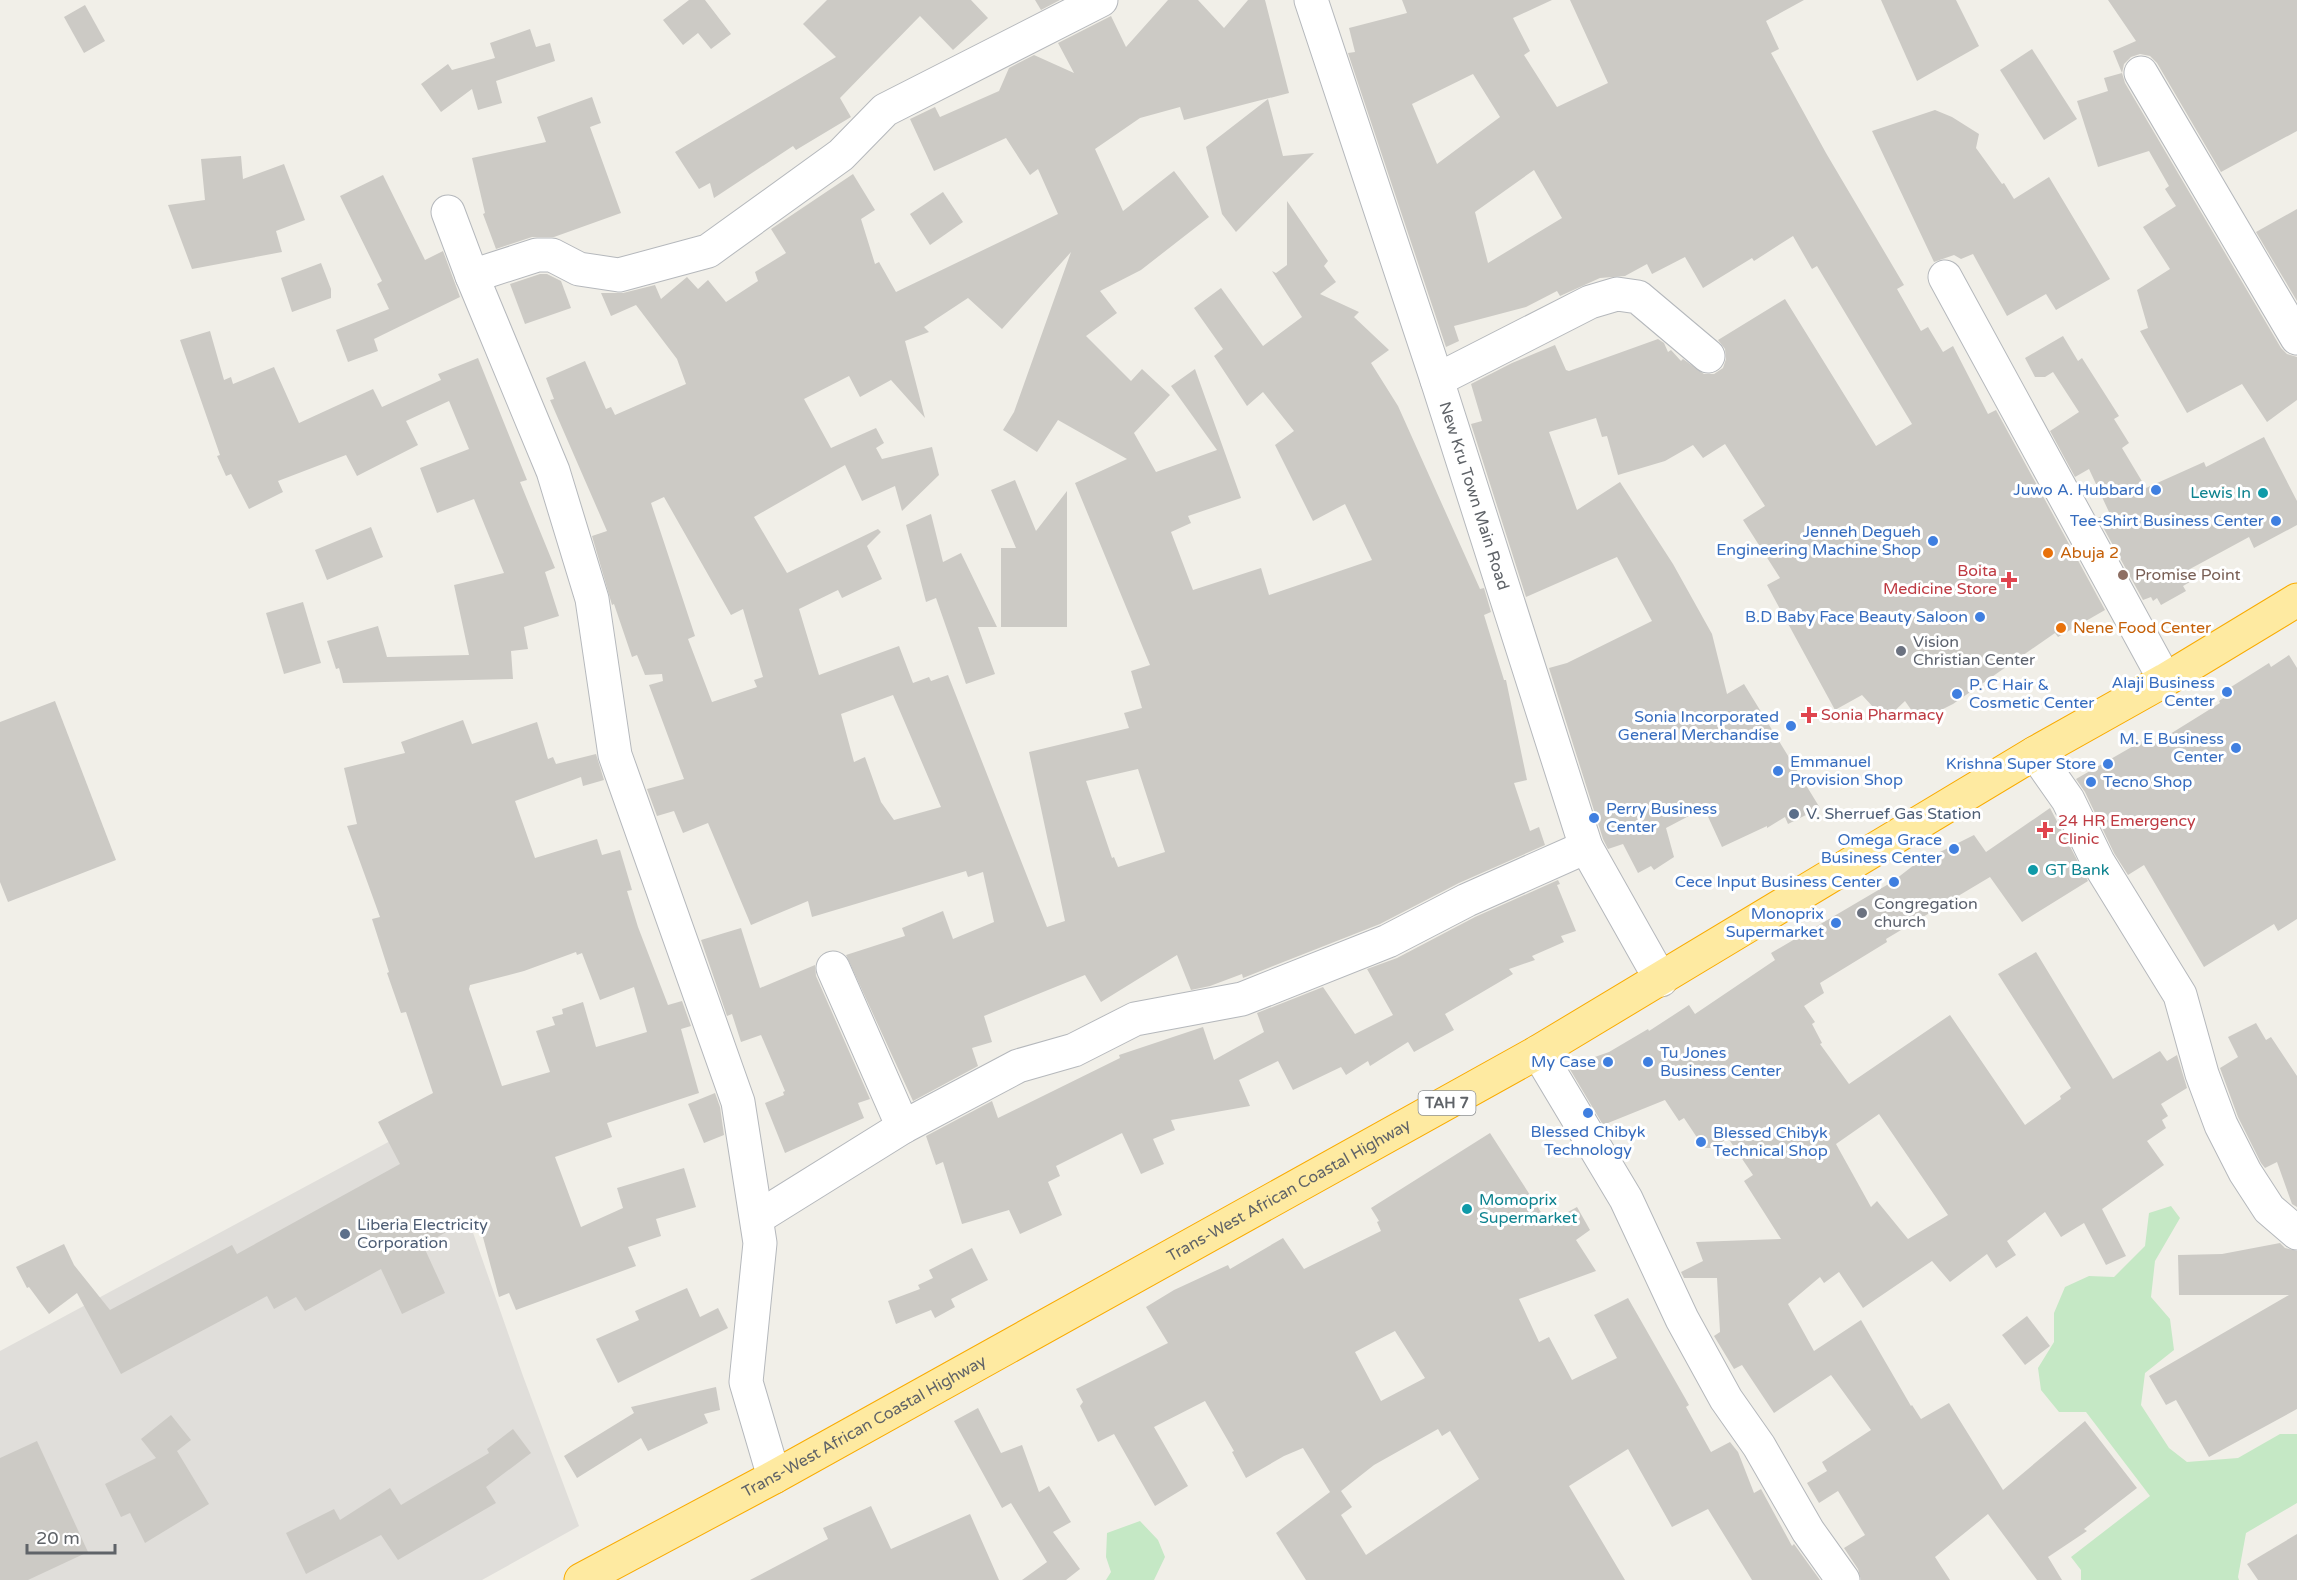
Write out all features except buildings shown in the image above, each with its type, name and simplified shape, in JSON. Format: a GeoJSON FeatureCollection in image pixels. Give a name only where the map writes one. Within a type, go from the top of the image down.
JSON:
{"type":"FeatureCollection","features":[{"type":"Feature","properties":{"kind":"highway","name":"Trans-West African Coastal Highway"},"geometry":{"type":"LineString","coordinates":[[581,1580],[774,1476],[1538,1052],[2035,753],[2165,680],[2297,600]]}},
{"type":"Feature","properties":{"kind":"street"},"geometry":{"type":"LineString","coordinates":[[472,276],[537,255],[552,255],[579,269],[619,275],[708,251],[841,155],[885,110],[1101,0]]}},
{"type":"Feature","properties":{"kind":"street","name":"New Kru Town Main Road"},"geometry":{"type":"LineString","coordinates":[[1311,0],[1437,380],[1586,847],[1661,980]]}},
{"type":"Feature","properties":{"kind":"street"},"geometry":{"type":"LineString","coordinates":[[2141,74],[2297,338]]}},
{"type":"Feature","properties":{"kind":"street"},"geometry":{"type":"LineString","coordinates":[[448,212],[560,492],[592,599],[615,755],[738,1102],[760,1243],[746,1382],[774,1476]]}},
{"type":"Feature","properties":{"kind":"street"},"geometry":{"type":"LineString","coordinates":[[1945,277],[2165,680]]}},
{"type":"Feature","properties":{"kind":"street"},"geometry":{"type":"LineString","coordinates":[[1437,380],[1590,302],[1617,294],[1638,297],[1708,356]]}},
{"type":"Feature","properties":{"kind":"street"},"geometry":{"type":"LineString","coordinates":[[2035,753],[2068,801],[2098,862],[2180,995],[2202,1074],[2221,1125],[2245,1172],[2269,1209],[2297,1233]]}},
{"type":"Feature","properties":{"kind":"street"},"geometry":{"type":"LineString","coordinates":[[757,1218],[903,1127],[1018,1066],[1074,1050],[1135,1020],[1242,999],[1388,941],[1467,900],[1586,847]]}},
{"type":"Feature","properties":{"kind":"street"},"geometry":{"type":"LineString","coordinates":[[833,968],[903,1127]]}},
{"type":"Feature","properties":{"kind":"street"},"geometry":{"type":"LineString","coordinates":[[1538,1052],[1626,1199],[1682,1319],[1726,1399],[1759,1446],[1808,1531],[1843,1580]]}},
{"type":"Feature","properties":{"kind":"shaded area","name":"Liberia Electricity Corporation"},"geometry":{"type":"Polygon","coordinates":[[[433,1118],[523,1376],[579,1526],[482,1580],[0,1580],[0,1351],[433,1118]]]}},
{"type":"Feature","properties":{"kind":"green space"},"geometry":{"type":"Polygon","coordinates":[[[2171,1206],[2180,1218],[2155,1261],[2151,1297],[2170,1319],[2174,1350],[2145,1373],[2141,1405],[2169,1448],[2187,1462],[2238,1458],[2280,1434],[2297,1434],[2297,1503],[2246,1533],[2239,1580],[2081,1580],[2081,1570],[2071,1557],[2150,1496],[2086,1412],[2059,1412],[2041,1390],[2038,1368],[2054,1342],[2054,1313],[2065,1287],[2089,1276],[2114,1277],[2145,1246],[2149,1213],[2171,1206]]]}},
{"type":"Feature","properties":{"kind":"green space"},"geometry":{"type":"Polygon","coordinates":[[[1140,1521],[1158,1540],[1165,1557],[1154,1580],[1106,1580],[1111,1572],[1106,1557],[1107,1533],[1140,1521]]]}},
{"type":"Feature","properties":{"kind":"place","name":"Juwo A. Hubbard"},"geometry":{"type":"Point","coordinates":[2156,490]}},
{"type":"Feature","properties":{"kind":"place","name":"Lewis In"},"geometry":{"type":"Point","coordinates":[2263,493]}},
{"type":"Feature","properties":{"kind":"place","name":"Tee-Shirt Business Center"},"geometry":{"type":"Point","coordinates":[2276,521]}},
{"type":"Feature","properties":{"kind":"place","name":"Jenneh Degueh Engineering Machine Shop"},"geometry":{"type":"Point","coordinates":[1933,541]}},
{"type":"Feature","properties":{"kind":"place","name":"Abuja 2"},"geometry":{"type":"Point","coordinates":[2048,553]}},
{"type":"Feature","properties":{"kind":"place","name":"Promise Point"},"geometry":{"type":"Point","coordinates":[2123,575]}},
{"type":"Feature","properties":{"kind":"place","name":"Boita Medicine Store"},"geometry":{"type":"Point","coordinates":[2009,580]}},
{"type":"Feature","properties":{"kind":"place","name":"B.D Baby Face Beauty Saloon"},"geometry":{"type":"Point","coordinates":[1980,617]}},
{"type":"Feature","properties":{"kind":"place","name":"Nene Food Center"},"geometry":{"type":"Point","coordinates":[2061,628]}},
{"type":"Feature","properties":{"kind":"place","name":"Vision Christian Center"},"geometry":{"type":"Point","coordinates":[1901,651]}},
{"type":"Feature","properties":{"kind":"place","name":"Alaji Business Center"},"geometry":{"type":"Point","coordinates":[2227,692]}},
{"type":"Feature","properties":{"kind":"place","name":"P. C Hair & Cosmetic Center"},"geometry":{"type":"Point","coordinates":[1957,694]}},
{"type":"Feature","properties":{"kind":"place","name":"Sonia Pharmacy"},"geometry":{"type":"Point","coordinates":[1809,715]}},
{"type":"Feature","properties":{"kind":"place","name":"Sonia Incorporated General Merchandise"},"geometry":{"type":"Point","coordinates":[1791,726]}},
{"type":"Feature","properties":{"kind":"place","name":"M. E Business Center"},"geometry":{"type":"Point","coordinates":[2236,748]}},
{"type":"Feature","properties":{"kind":"place","name":"Krishna Super Store"},"geometry":{"type":"Point","coordinates":[2108,764]}},
{"type":"Feature","properties":{"kind":"place","name":"Emmanuel Provision Shop"},"geometry":{"type":"Point","coordinates":[1778,771]}},
{"type":"Feature","properties":{"kind":"place","name":"Tecno Shop"},"geometry":{"type":"Point","coordinates":[2091,782]}},
{"type":"Feature","properties":{"kind":"place","name":"V. Sherruef Gas Station"},"geometry":{"type":"Point","coordinates":[1794,814]}},
{"type":"Feature","properties":{"kind":"place","name":"Perry Business Center"},"geometry":{"type":"Point","coordinates":[1594,818]}},
{"type":"Feature","properties":{"kind":"place","name":"24 HR Emergency Clinic"},"geometry":{"type":"Point","coordinates":[2045,830]}},
{"type":"Feature","properties":{"kind":"place","name":"Omega Grace Business Center"},"geometry":{"type":"Point","coordinates":[1954,849]}},
{"type":"Feature","properties":{"kind":"place","name":"GT Bank"},"geometry":{"type":"Point","coordinates":[2033,870]}},
{"type":"Feature","properties":{"kind":"place","name":"Cece Input Business Center"},"geometry":{"type":"Point","coordinates":[1894,882]}},
{"type":"Feature","properties":{"kind":"place","name":"Congregation church"},"geometry":{"type":"Point","coordinates":[1862,913]}},
{"type":"Feature","properties":{"kind":"place","name":"Monoprix Supermarket"},"geometry":{"type":"Point","coordinates":[1836,923]}},
{"type":"Feature","properties":{"kind":"place","name":"My Case"},"geometry":{"type":"Point","coordinates":[1608,1062]}},
{"type":"Feature","properties":{"kind":"place","name":"Tu Jones Business Center"},"geometry":{"type":"Point","coordinates":[1648,1062]}},
{"type":"Feature","properties":{"kind":"place","name":"Blessed Chibyk Technology"},"geometry":{"type":"Point","coordinates":[1588,1113]}},
{"type":"Feature","properties":{"kind":"place","name":"Blessed Chibyk Technical Shop"},"geometry":{"type":"Point","coordinates":[1701,1142]}},
{"type":"Feature","properties":{"kind":"place","name":"Momoprix Supermarket"},"geometry":{"type":"Point","coordinates":[1467,1209]}},
{"type":"Feature","properties":{"kind":"place","name":"Liberia Electricity Corporation"},"geometry":{"type":"Point","coordinates":[345,1234]}}]}
